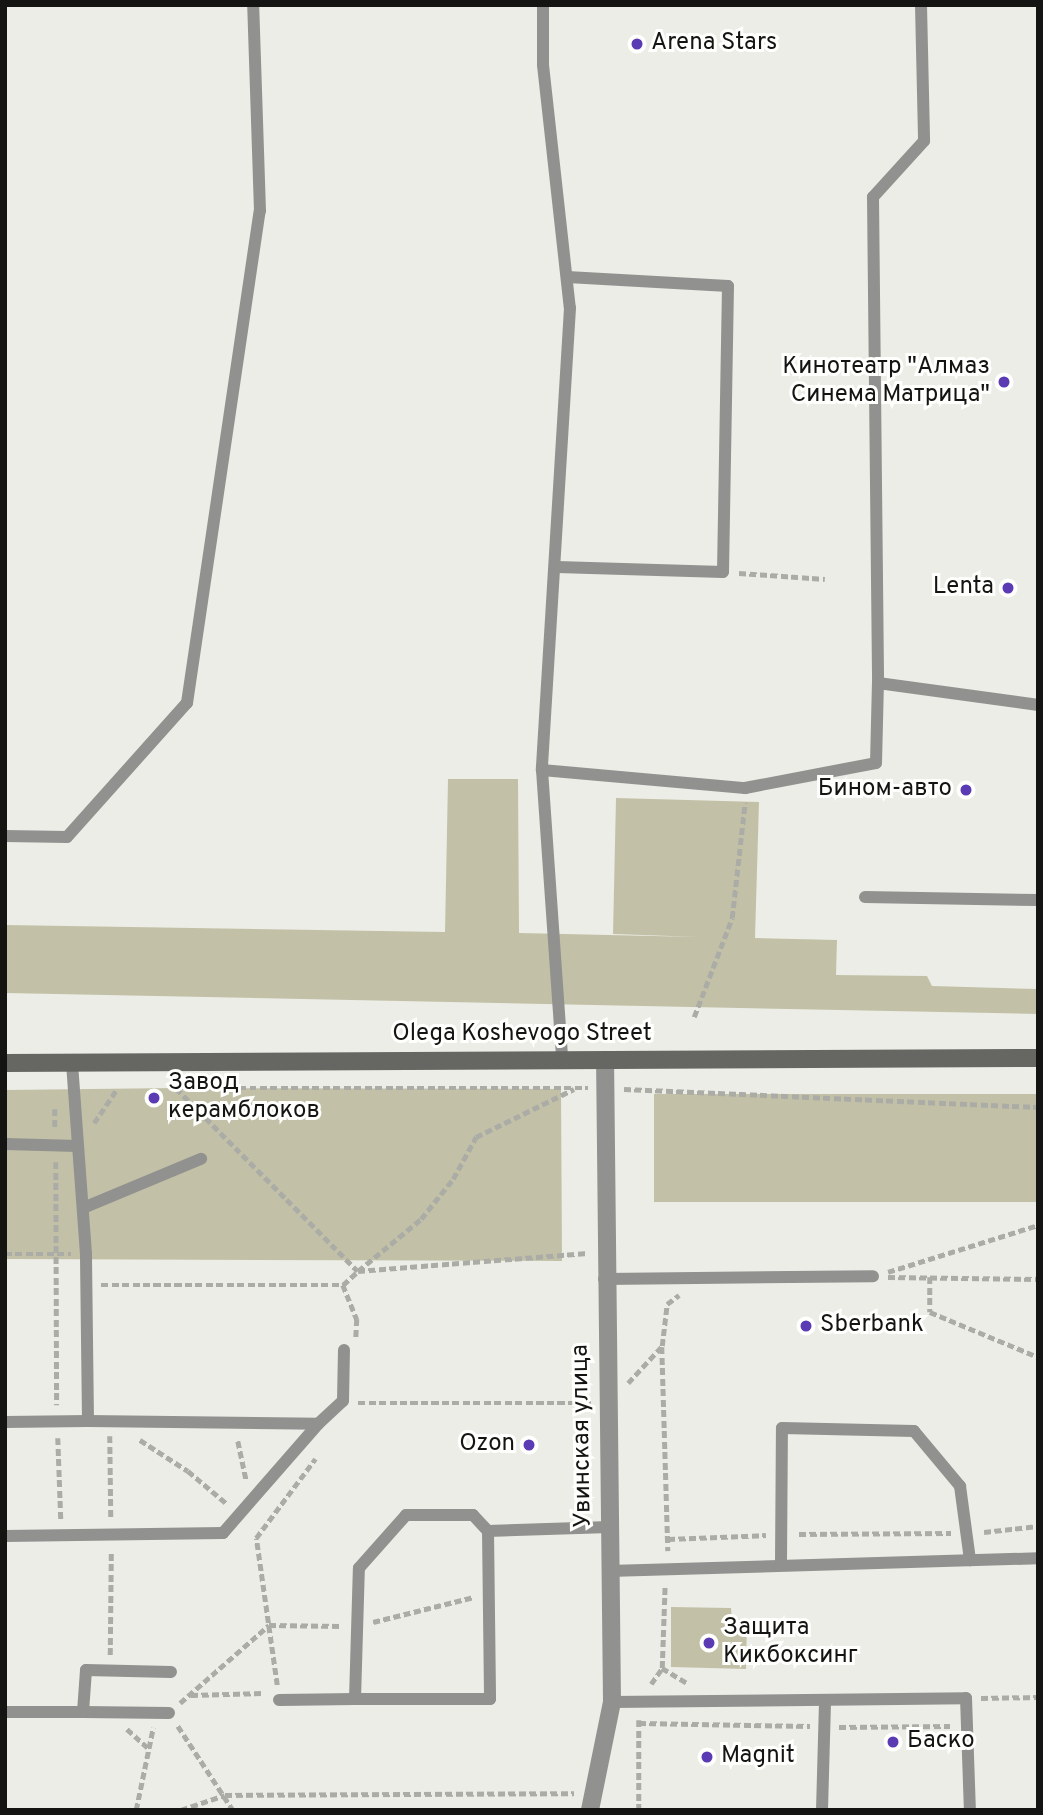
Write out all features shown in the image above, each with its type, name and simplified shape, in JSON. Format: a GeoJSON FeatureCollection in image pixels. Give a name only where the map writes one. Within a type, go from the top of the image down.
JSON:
{"type":"FeatureCollection","features":[{"type":"Feature","properties":{"kind":"main road","name":"Olega Koshevogo Street"},"geometry":{"type":"LineString","coordinates":[[5,1063],[1038,1058]]}},
{"type":"Feature","properties":{"kind":"street","name":"Увинская улица"},"geometry":{"type":"LineString","coordinates":[[591,1801],[612,1702],[604,1279],[605,1060]]}},
{"type":"Feature","properties":{"kind":"lane"},"geometry":{"type":"LineString","coordinates":[[5,836],[67,836],[187,703],[260,211],[253,5]]}},
{"type":"Feature","properties":{"kind":"lane"},"geometry":{"type":"LineString","coordinates":[[543,5],[543,65],[570,308],[557,567],[542,770],[562,1059]]}},
{"type":"Feature","properties":{"kind":"lane"},"geometry":{"type":"LineString","coordinates":[[542,770],[745,789],[876,763],[878,683],[873,197],[924,141],[921,5]]}},
{"type":"Feature","properties":{"kind":"lane"},"geometry":{"type":"LineString","coordinates":[[557,567],[723,572],[728,286],[566,276]]}},
{"type":"Feature","properties":{"kind":"lane"},"geometry":{"type":"LineString","coordinates":[[878,683],[1038,705]]}},
{"type":"Feature","properties":{"kind":"lane"},"geometry":{"type":"LineString","coordinates":[[865,897],[1038,900]]}},
{"type":"Feature","properties":{"kind":"lane"},"geometry":{"type":"LineString","coordinates":[[72,1062],[86,1254],[88,1421]]}},
{"type":"Feature","properties":{"kind":"lane"},"geometry":{"type":"LineString","coordinates":[[5,1144],[78,1146]]}},
{"type":"Feature","properties":{"kind":"lane"},"geometry":{"type":"LineString","coordinates":[[83,1208],[201,1159]]}},
{"type":"Feature","properties":{"kind":"lane"},"geometry":{"type":"LineString","coordinates":[[604,1279],[873,1276]]}},
{"type":"Feature","properties":{"kind":"lane"},"geometry":{"type":"LineString","coordinates":[[5,1536],[223,1533],[318,1424],[343,1401],[344,1350]]}},
{"type":"Feature","properties":{"kind":"lane"},"geometry":{"type":"LineString","coordinates":[[5,1422],[318,1424]]}},
{"type":"Feature","properties":{"kind":"lane"},"geometry":{"type":"LineString","coordinates":[[781,1563],[778,1534],[782,1428],[914,1431],[960,1486],[969,1534],[970,1560]]}},
{"type":"Feature","properties":{"kind":"lane"},"geometry":{"type":"LineString","coordinates":[[279,1700],[490,1699],[488,1531],[473,1515],[406,1515],[359,1568],[355,1699]]}},
{"type":"Feature","properties":{"kind":"lane"},"geometry":{"type":"LineString","coordinates":[[488,1531],[610,1527]]}},
{"type":"Feature","properties":{"kind":"lane"},"geometry":{"type":"LineString","coordinates":[[609,1571],[781,1563],[1038,1558]]}},
{"type":"Feature","properties":{"kind":"lane"},"geometry":{"type":"LineString","coordinates":[[82,1712],[86,1670],[171,1672]]}},
{"type":"Feature","properties":{"kind":"lane"},"geometry":{"type":"LineString","coordinates":[[612,1702],[966,1698],[970,1810]]}},
{"type":"Feature","properties":{"kind":"lane"},"geometry":{"type":"LineString","coordinates":[[822,1810],[825,1701]]}},
{"type":"Feature","properties":{"kind":"lane"},"geometry":{"type":"LineString","coordinates":[[5,1712],[169,1713]]}},
{"type":"Feature","properties":{"kind":"path"},"geometry":{"type":"LineString","coordinates":[[723,572],[825,579]]}},
{"type":"Feature","properties":{"kind":"path"},"geometry":{"type":"LineString","coordinates":[[694,1017],[732,918],[746,824],[745,789]]}},
{"type":"Feature","properties":{"kind":"path"},"geometry":{"type":"LineString","coordinates":[[176,1088],[358,1271],[604,1251]]}},
{"type":"Feature","properties":{"kind":"path"},"geometry":{"type":"LineString","coordinates":[[86,1284],[343,1285],[421,1219],[453,1179],[476,1137],[575,1088]]}},
{"type":"Feature","properties":{"kind":"path"},"geometry":{"type":"LineString","coordinates":[[78,1146],[117,1089]]}},
{"type":"Feature","properties":{"kind":"path"},"geometry":{"type":"LineString","coordinates":[[55,1104],[57,1421],[61,1535]]}},
{"type":"Feature","properties":{"kind":"path"},"geometry":{"type":"LineString","coordinates":[[873,1276],[1038,1225]]}},
{"type":"Feature","properties":{"kind":"path"},"geometry":{"type":"LineString","coordinates":[[5,1254],[86,1254]]}},
{"type":"Feature","properties":{"kind":"path"},"geometry":{"type":"LineString","coordinates":[[873,1276],[1038,1279]]}},
{"type":"Feature","properties":{"kind":"path"},"geometry":{"type":"LineString","coordinates":[[930,1277],[930,1312],[1038,1357]]}},
{"type":"Feature","properties":{"kind":"path"},"geometry":{"type":"LineString","coordinates":[[355,1404],[607,1405],[662,1346],[667,1304],[703,1278]]}},
{"type":"Feature","properties":{"kind":"path"},"geometry":{"type":"LineString","coordinates":[[110,1421],[188,1471],[239,1514],[256,1538],[278,1693],[189,1695]]}},
{"type":"Feature","properties":{"kind":"path"},"geometry":{"type":"LineString","coordinates":[[110,1421],[110,1671]]}},
{"type":"Feature","properties":{"kind":"path"},"geometry":{"type":"LineString","coordinates":[[256,1538],[322,1448]]}},
{"type":"Feature","properties":{"kind":"path"},"geometry":{"type":"LineString","coordinates":[[668,1539],[778,1534],[969,1534],[1038,1526]]}},
{"type":"Feature","properties":{"kind":"path"},"geometry":{"type":"LineString","coordinates":[[136,1810],[154,1726],[268,1625],[357,1627],[489,1593]]}},
{"type":"Feature","properties":{"kind":"path"},"geometry":{"type":"LineString","coordinates":[[966,1698],[1038,1697]]}},
{"type":"Feature","properties":{"kind":"path"},"geometry":{"type":"LineString","coordinates":[[109,1712],[149,1749]]}},
{"type":"Feature","properties":{"kind":"path"},"geometry":{"type":"LineString","coordinates":[[169,1713],[233,1810]]}},
{"type":"Feature","properties":{"kind":"path"},"geometry":{"type":"LineString","coordinates":[[639,1723],[824,1727],[968,1726]]}},
{"type":"Feature","properties":{"kind":"path"},"geometry":{"type":"LineString","coordinates":[[181,1810],[225,1796],[591,1801]]}},
{"type":"Feature","properties":{"kind":"green space"},"geometry":{"type":"Polygon","coordinates":[[[448,779],[518,779],[519,933],[699,937],[613,934],[616,798],[759,802],[755,938],[837,940],[836,975],[927,976],[932,986],[1038,989],[1038,1014],[5,993],[5,925],[445,932],[448,779]]]}},
{"type":"Feature","properties":{"kind":"green space"},"geometry":{"type":"Polygon","coordinates":[[[561,1089],[562,1261],[5,1259],[5,1090],[561,1089]]]}},
{"type":"Feature","properties":{"kind":"green space"},"geometry":{"type":"Polygon","coordinates":[[[654,1094],[1038,1094],[1038,1202],[654,1202],[654,1094]]]}},
{"type":"Feature","properties":{"kind":"green space","name":"Защита Кикбоксинг"},"geometry":{"type":"Polygon","coordinates":[[[671,1607],[731,1608],[732,1619],[747,1619],[746,1669],[671,1667],[671,1607]]]}},
{"type":"Feature","properties":{"kind":"place","name":"Arena Stars"},"geometry":{"type":"Point","coordinates":[637,44]}},
{"type":"Feature","properties":{"kind":"place","name":"Кинотеатр \"Алмаз Синема Матрица\""},"geometry":{"type":"Point","coordinates":[1004,382]}},
{"type":"Feature","properties":{"kind":"place","name":"Lenta"},"geometry":{"type":"Point","coordinates":[1008,588]}},
{"type":"Feature","properties":{"kind":"place","name":"Бином-авто"},"geometry":{"type":"Point","coordinates":[966,790]}},
{"type":"Feature","properties":{"kind":"place","name":"Завод керамблоков"},"geometry":{"type":"Point","coordinates":[154,1098]}},
{"type":"Feature","properties":{"kind":"place","name":"Sberbank"},"geometry":{"type":"Point","coordinates":[806,1326]}},
{"type":"Feature","properties":{"kind":"place","name":"Ozon"},"geometry":{"type":"Point","coordinates":[529,1445]}},
{"type":"Feature","properties":{"kind":"place","name":"Защита Кикбоксинг"},"geometry":{"type":"Point","coordinates":[709,1643]}},
{"type":"Feature","properties":{"kind":"place","name":"Баско"},"geometry":{"type":"Point","coordinates":[893,1742]}},
{"type":"Feature","properties":{"kind":"place","name":"Magnit"},"geometry":{"type":"Point","coordinates":[707,1757]}}]}
